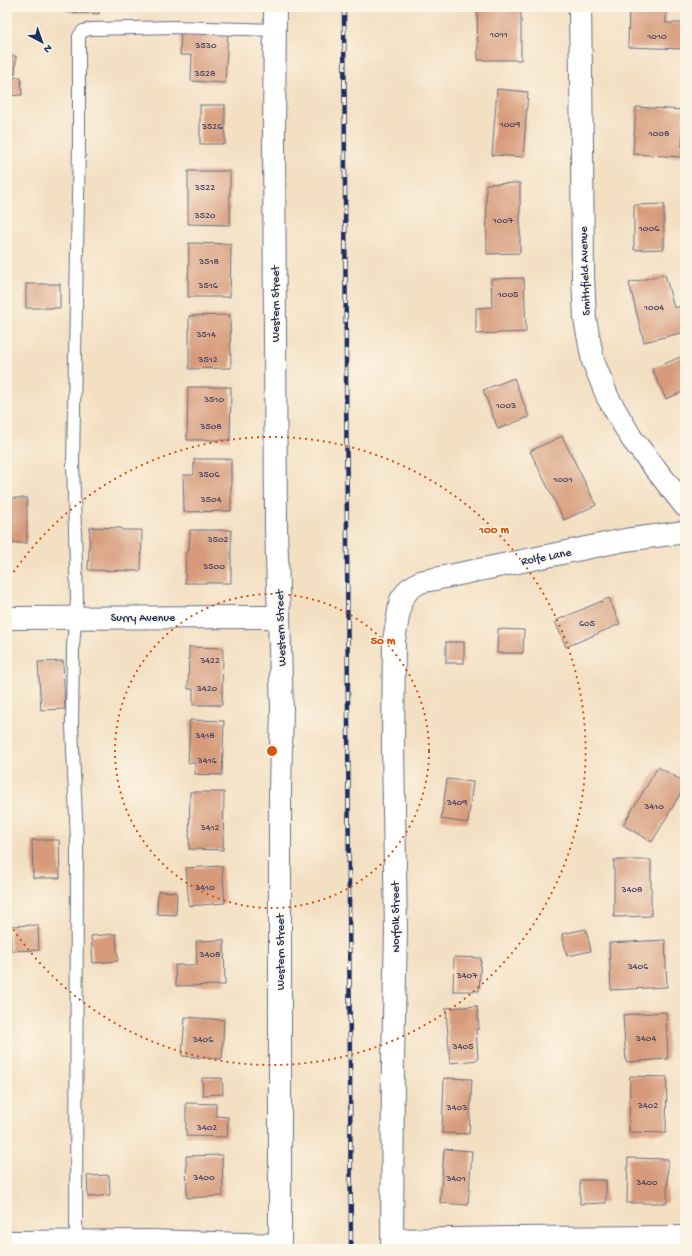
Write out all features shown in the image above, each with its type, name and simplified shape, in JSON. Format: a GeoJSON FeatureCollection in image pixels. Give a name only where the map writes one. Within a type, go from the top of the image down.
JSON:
{"type":"FeatureCollection","features":[{"type":"Feature","properties":{"kind":"street","name":"Western Street"},"geometry":{"type":"LineString","coordinates":[[275,7],[276,520],[282,709],[280,795],[280,1247]]}},
{"type":"Feature","properties":{"kind":"street","name":"Smithfield Avenue"},"geometry":{"type":"LineString","coordinates":[[580,7],[583,276],[585,319],[593,362],[608,398],[632,439],[685,506]]}},
{"type":"Feature","properties":{"kind":"street","name":"Rolfe Lane"},"geometry":{"type":"LineString","coordinates":[[409,589],[420,582],[625,540],[685,532]]}},
{"type":"Feature","properties":{"kind":"street","name":"Norfolk Street"},"geometry":{"type":"LineString","coordinates":[[392,1245],[393,1059],[396,932],[393,746],[394,640],[399,606],[401,600],[409,589]]}},
{"type":"Feature","properties":{"kind":"street","name":"Surry Avenue"},"geometry":{"type":"LineString","coordinates":[[7,618],[279,616]]}},
{"type":"Feature","properties":{"kind":"street"},"geometry":{"type":"LineString","coordinates":[[392,1245],[549,1243],[685,1237]]}},
{"type":"Feature","properties":{"kind":"street"},"geometry":{"type":"LineString","coordinates":[[7,1242],[76,1245],[149,1242],[280,1247]]}},
{"type":"Feature","properties":{"kind":"lane"},"geometry":{"type":"LineString","coordinates":[[76,1245],[77,841],[72,726],[73,646],[77,600],[73,463],[79,145],[79,36],[83,31],[90,29],[174,27],[275,30]]}},
{"type":"Feature","properties":{"kind":"building"},"geometry":{"type":"Polygon","coordinates":[[[67,7],[99,7],[99,14],[67,12],[67,7]]]}},
{"type":"Feature","properties":{"kind":"building"},"geometry":{"type":"Polygon","coordinates":[[[477,7],[521,7],[521,60],[478,60],[477,7]]]}},
{"type":"Feature","properties":{"kind":"building"},"geometry":{"type":"Polygon","coordinates":[[[629,7],[666,7],[666,23],[685,23],[685,49],[628,47],[629,7]]]}},
{"type":"Feature","properties":{"kind":"building"},"geometry":{"type":"Polygon","coordinates":[[[181,30],[228,32],[225,83],[191,81],[192,55],[180,55],[181,30]]]}},
{"type":"Feature","properties":{"kind":"building"},"geometry":{"type":"Polygon","coordinates":[[[7,56],[16,56],[15,74],[7,74],[7,56]]]}},
{"type":"Feature","properties":{"kind":"building"},"geometry":{"type":"Polygon","coordinates":[[[21,77],[22,95],[7,96],[7,78],[21,77]]]}},
{"type":"Feature","properties":{"kind":"building"},"geometry":{"type":"Polygon","coordinates":[[[497,89],[528,92],[523,157],[492,155],[497,89]]]}},
{"type":"Feature","properties":{"kind":"building"},"geometry":{"type":"Polygon","coordinates":[[[200,105],[225,105],[225,144],[200,144],[200,105]]]}},
{"type":"Feature","properties":{"kind":"building"},"geometry":{"type":"Polygon","coordinates":[[[636,107],[684,110],[681,157],[633,154],[636,107]]]}},
{"type":"Feature","properties":{"kind":"building"},"geometry":{"type":"Polygon","coordinates":[[[188,171],[230,171],[230,225],[188,224],[188,171]]]}},
{"type":"Feature","properties":{"kind":"building"},"geometry":{"type":"Polygon","coordinates":[[[520,183],[520,253],[487,254],[486,184],[520,183]]]}},
{"type":"Feature","properties":{"kind":"building"},"geometry":{"type":"Polygon","coordinates":[[[664,204],[664,249],[634,250],[634,205],[664,204]]]}},
{"type":"Feature","properties":{"kind":"building"},"geometry":{"type":"Polygon","coordinates":[[[189,243],[231,244],[230,297],[188,297],[189,243]]]}},
{"type":"Feature","properties":{"kind":"building"},"geometry":{"type":"Polygon","coordinates":[[[665,274],[674,308],[685,305],[685,332],[644,342],[629,283],[665,274]]]}},
{"type":"Feature","properties":{"kind":"building"},"geometry":{"type":"Polygon","coordinates":[[[524,278],[526,332],[476,334],[476,308],[492,307],[491,279],[524,278]]]}},
{"type":"Feature","properties":{"kind":"building"},"geometry":{"type":"Polygon","coordinates":[[[26,284],[60,284],[60,308],[26,308],[26,284]]]}},
{"type":"Feature","properties":{"kind":"building"},"geometry":{"type":"Polygon","coordinates":[[[230,315],[231,368],[189,369],[189,316],[230,315]]]}},
{"type":"Feature","properties":{"kind":"building"},"geometry":{"type":"Polygon","coordinates":[[[685,355],[685,391],[666,399],[652,369],[685,355]]]}},
{"type":"Feature","properties":{"kind":"building"},"geometry":{"type":"Polygon","coordinates":[[[514,378],[529,417],[498,429],[483,390],[514,378]]]}},
{"type":"Feature","properties":{"kind":"building"},"geometry":{"type":"Polygon","coordinates":[[[188,387],[231,387],[230,440],[187,440],[188,387]]]}},
{"type":"Feature","properties":{"kind":"building"},"geometry":{"type":"Polygon","coordinates":[[[562,436],[596,505],[564,520],[530,451],[562,436]]]}},
{"type":"Feature","properties":{"kind":"building"},"geometry":{"type":"Polygon","coordinates":[[[194,459],[231,459],[231,511],[184,512],[183,475],[194,475],[194,459]]]}},
{"type":"Feature","properties":{"kind":"building"},"geometry":{"type":"Polygon","coordinates":[[[7,498],[27,498],[27,543],[7,543],[7,498]]]}},
{"type":"Feature","properties":{"kind":"building"},"geometry":{"type":"Polygon","coordinates":[[[90,527],[142,530],[141,571],[88,570],[90,527]]]}},
{"type":"Feature","properties":{"kind":"building"},"geometry":{"type":"Polygon","coordinates":[[[190,530],[231,530],[231,583],[185,583],[186,552],[189,551],[190,530]]]}},
{"type":"Feature","properties":{"kind":"building"},"geometry":{"type":"Polygon","coordinates":[[[609,598],[620,624],[566,647],[555,621],[609,598]]]}},
{"type":"Feature","properties":{"kind":"building"},"geometry":{"type":"Polygon","coordinates":[[[498,629],[524,630],[523,653],[497,653],[498,629]]]}},
{"type":"Feature","properties":{"kind":"building"},"geometry":{"type":"Polygon","coordinates":[[[446,642],[464,642],[464,663],[446,663],[446,642]]]}},
{"type":"Feature","properties":{"kind":"building"},"geometry":{"type":"Polygon","coordinates":[[[189,647],[223,648],[222,705],[193,705],[193,689],[188,689],[189,647]]]}},
{"type":"Feature","properties":{"kind":"building"},"geometry":{"type":"Polygon","coordinates":[[[63,661],[65,709],[41,710],[38,662],[63,661]]]}},
{"type":"Feature","properties":{"kind":"building"},"geometry":{"type":"Polygon","coordinates":[[[190,720],[224,721],[222,775],[195,774],[195,763],[188,763],[190,720]]]}},
{"type":"Feature","properties":{"kind":"building"},"geometry":{"type":"Polygon","coordinates":[[[658,767],[685,782],[685,786],[652,842],[623,825],[658,767]]]}},
{"type":"Feature","properties":{"kind":"building"},"geometry":{"type":"Polygon","coordinates":[[[447,779],[473,782],[468,823],[441,819],[447,779]]]}},
{"type":"Feature","properties":{"kind":"building"},"geometry":{"type":"Polygon","coordinates":[[[190,792],[224,792],[223,850],[189,849],[190,792]]]}},
{"type":"Feature","properties":{"kind":"building"},"geometry":{"type":"Polygon","coordinates":[[[32,840],[59,840],[60,878],[33,878],[32,840]]]}},
{"type":"Feature","properties":{"kind":"building"},"geometry":{"type":"Polygon","coordinates":[[[614,860],[651,860],[651,916],[614,917],[614,860]]]}},
{"type":"Feature","properties":{"kind":"building"},"geometry":{"type":"Polygon","coordinates":[[[222,866],[225,903],[189,906],[186,868],[222,866]]]}},
{"type":"Feature","properties":{"kind":"building"},"geometry":{"type":"Polygon","coordinates":[[[158,891],[177,892],[176,915],[157,914],[158,891]]]}},
{"type":"Feature","properties":{"kind":"building"},"geometry":{"type":"Polygon","coordinates":[[[38,925],[39,950],[11,951],[10,926],[38,925]]]}},
{"type":"Feature","properties":{"kind":"building"},"geometry":{"type":"Polygon","coordinates":[[[586,929],[591,951],[567,956],[562,934],[586,929]]]}},
{"type":"Feature","properties":{"kind":"building"},"geometry":{"type":"Polygon","coordinates":[[[116,934],[118,961],[93,963],[91,936],[116,934]]]}},
{"type":"Feature","properties":{"kind":"building"},"geometry":{"type":"Polygon","coordinates":[[[224,940],[225,985],[176,986],[175,965],[197,965],[196,941],[224,940]]]}},
{"type":"Feature","properties":{"kind":"building"},"geometry":{"type":"Polygon","coordinates":[[[665,940],[667,987],[611,990],[609,943],[665,940]]]}},
{"type":"Feature","properties":{"kind":"building"},"geometry":{"type":"Polygon","coordinates":[[[454,957],[481,958],[479,991],[453,991],[454,957]]]}},
{"type":"Feature","properties":{"kind":"building"},"geometry":{"type":"Polygon","coordinates":[[[477,1006],[479,1029],[476,1029],[478,1060],[450,1063],[446,1008],[477,1006]]]}},
{"type":"Feature","properties":{"kind":"building"},"geometry":{"type":"Polygon","coordinates":[[[666,1012],[668,1059],[626,1062],[623,1015],[666,1012]]]}},
{"type":"Feature","properties":{"kind":"building"},"geometry":{"type":"Polygon","coordinates":[[[185,1017],[224,1020],[222,1059],[182,1056],[185,1017]]]}},
{"type":"Feature","properties":{"kind":"building"},"geometry":{"type":"Polygon","coordinates":[[[630,1076],[667,1077],[666,1133],[629,1132],[630,1076]]]}},
{"type":"Feature","properties":{"kind":"building"},"geometry":{"type":"Polygon","coordinates":[[[202,1078],[222,1078],[223,1094],[203,1095],[202,1078]]]}},
{"type":"Feature","properties":{"kind":"building"},"geometry":{"type":"Polygon","coordinates":[[[444,1078],[472,1079],[469,1134],[442,1133],[444,1078]]]}},
{"type":"Feature","properties":{"kind":"building"},"geometry":{"type":"Polygon","coordinates":[[[186,1103],[216,1104],[216,1116],[228,1117],[227,1137],[186,1136],[186,1103]]]}},
{"type":"Feature","properties":{"kind":"building"},"geometry":{"type":"Polygon","coordinates":[[[444,1149],[472,1151],[468,1205],[440,1203],[444,1149]]]}},
{"type":"Feature","properties":{"kind":"building"},"geometry":{"type":"Polygon","coordinates":[[[222,1155],[223,1196],[187,1198],[186,1156],[222,1155]]]}},
{"type":"Feature","properties":{"kind":"building"},"geometry":{"type":"Polygon","coordinates":[[[628,1158],[668,1159],[667,1203],[627,1203],[628,1158]]]}},
{"type":"Feature","properties":{"kind":"building"},"geometry":{"type":"Polygon","coordinates":[[[109,1175],[110,1195],[88,1197],[87,1176],[109,1175]]]}},
{"type":"Feature","properties":{"kind":"building"},"geometry":{"type":"Polygon","coordinates":[[[580,1180],[606,1180],[606,1203],[580,1204],[580,1180]]]}},
{"type":"Feature","properties":{"kind":"railway"},"geometry":{"type":"LineString","coordinates":[[344,7],[351,1249]]}}]}
